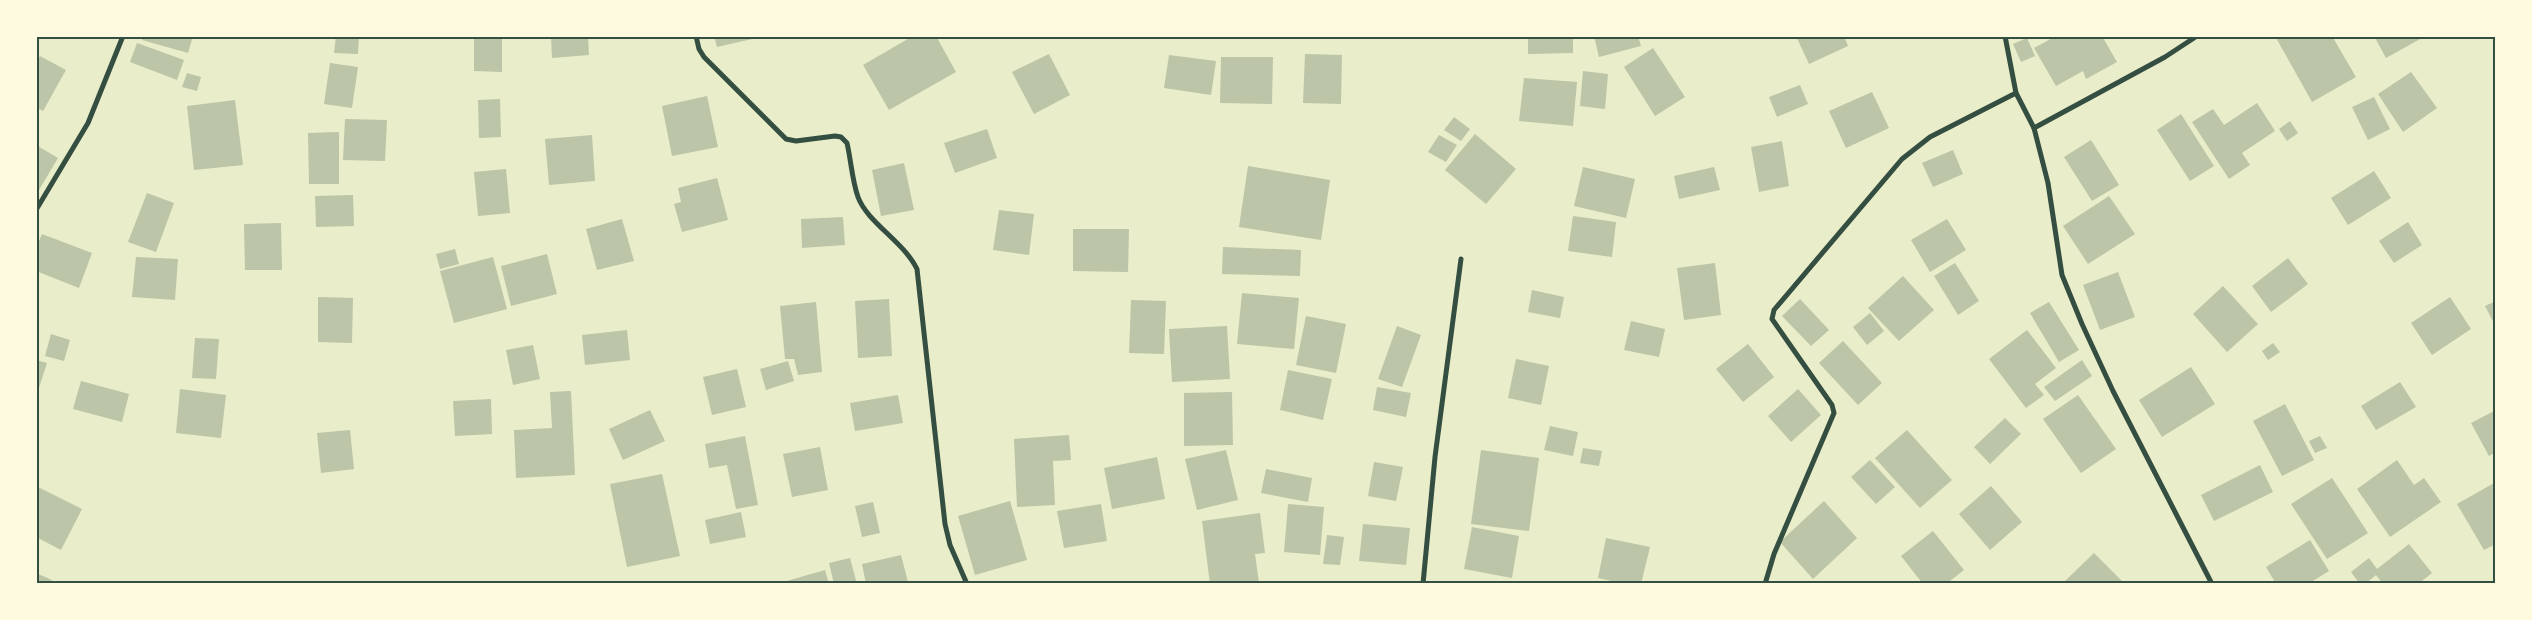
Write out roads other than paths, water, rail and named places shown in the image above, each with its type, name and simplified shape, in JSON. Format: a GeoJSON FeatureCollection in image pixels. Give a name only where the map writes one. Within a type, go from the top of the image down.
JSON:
{"type":"FeatureCollection","features":[{"type":"Feature","properties":{"kind":"street"},"geometry":{"type":"LineString","coordinates":[[36,210],[88,123],[123,36]]}},
{"type":"Feature","properties":{"kind":"street"},"geometry":{"type":"LineString","coordinates":[[696,36],[699,49],[704,57],[786,139],[796,141],[835,136],[841,137],[847,143],[858,198],[866,210],[912,258],[917,269],[946,524],[950,545],[967,584]]}},
{"type":"Feature","properties":{"kind":"street"},"geometry":{"type":"LineString","coordinates":[[2005,36],[2016,93],[2034,128],[2048,183],[2062,275],[2082,324],[2106,374],[2212,584]]}},
{"type":"Feature","properties":{"kind":"street"},"geometry":{"type":"LineString","coordinates":[[2034,128],[2165,57],[2197,36]]}},
{"type":"Feature","properties":{"kind":"street"},"geometry":{"type":"LineString","coordinates":[[1765,584],[1774,554],[1834,413],[1832,405],[1772,320],[1774,310],[1902,159],[1930,137],[2016,93]]}},
{"type":"Feature","properties":{"kind":"street"},"geometry":{"type":"LineString","coordinates":[[1423,584],[1435,457],[1461,259]]}}]}
